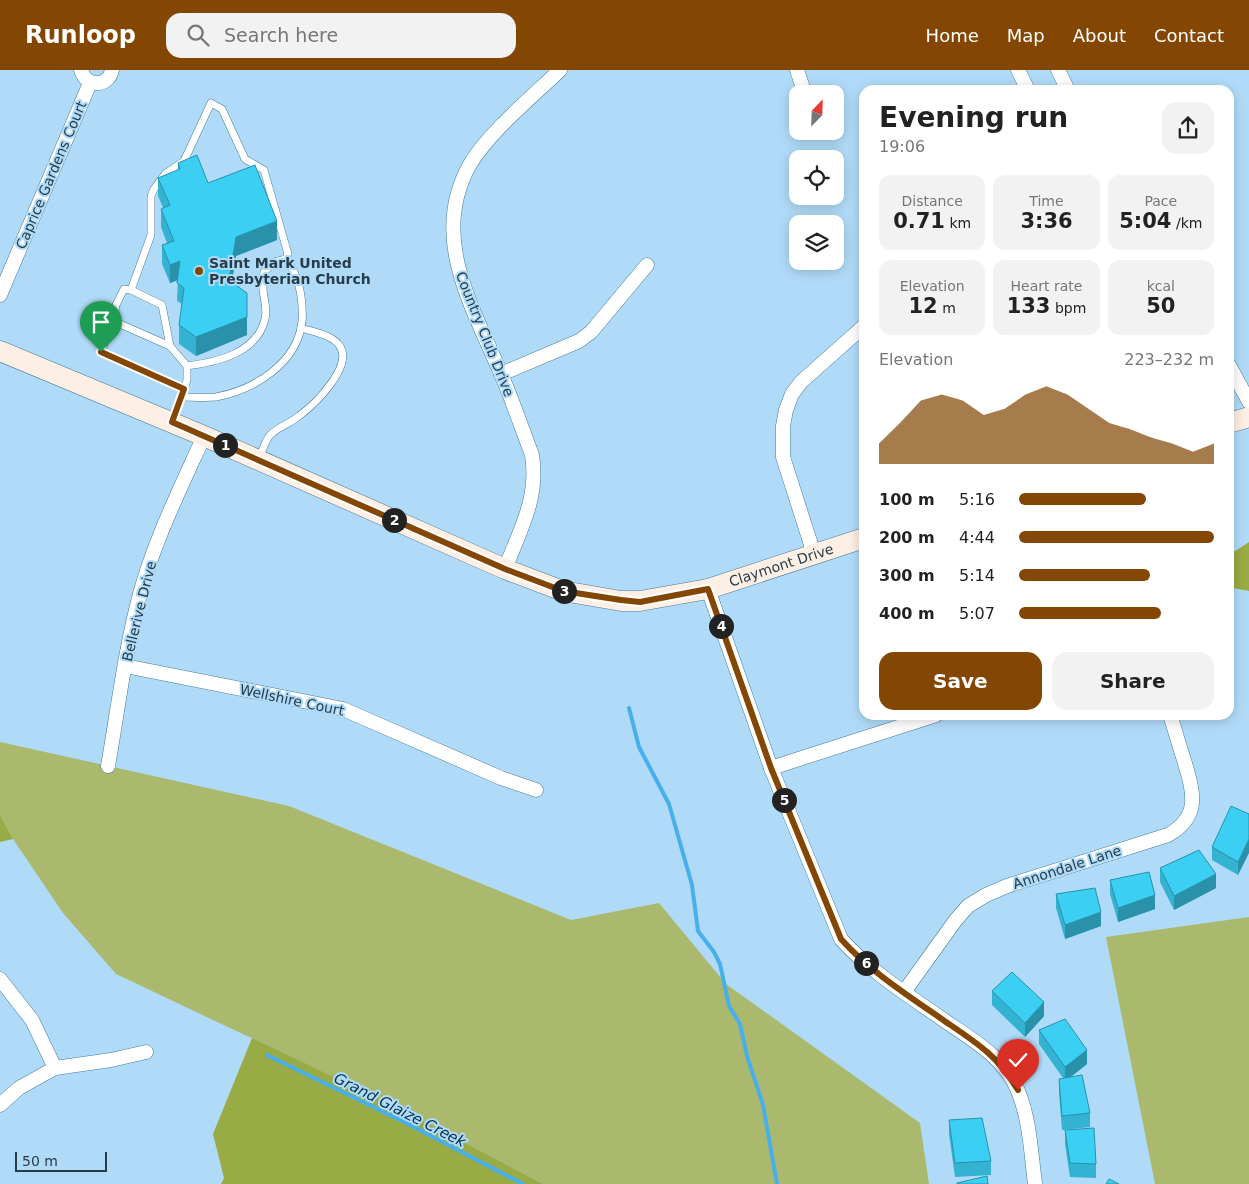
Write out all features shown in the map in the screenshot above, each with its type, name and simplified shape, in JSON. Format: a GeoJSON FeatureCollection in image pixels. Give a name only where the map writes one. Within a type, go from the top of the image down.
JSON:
{"type":"FeatureCollection","features":[{"type":"Feature","properties":{"kind":"street"},"geometry":{"type":"LineString","coordinates":[[80,70],[90,83],[100,84],[105,82],[112,70]]}},
{"type":"Feature","properties":{"kind":"street","name":"Country Club Drive"},"geometry":{"type":"LineString","coordinates":[[505,569],[530,504],[534,487],[534,468],[532,455],[501,374],[465,290],[458,268],[453,240],[453,213],[463,179],[470,164],[496,132],[560,70]]}},
{"type":"Feature","properties":{"kind":"street"},"geometry":{"type":"LineString","coordinates":[[797,70],[802,85]]}},
{"type":"Feature","properties":{"kind":"street"},"geometry":{"type":"LineString","coordinates":[[1018,70],[1026,85]]}},
{"type":"Feature","properties":{"kind":"street"},"geometry":{"type":"LineString","coordinates":[[1058,70],[1066,85]]}},
{"type":"Feature","properties":{"kind":"street","name":"Caprice Gardens Court"},"geometry":{"type":"LineString","coordinates":[[0,295],[90,83]]}},
{"type":"Feature","properties":{"kind":"street"},"geometry":{"type":"LineString","coordinates":[[501,374],[579,341],[591,332],[647,265]]}},
{"type":"Feature","properties":{"kind":"street"},"geometry":{"type":"LineString","coordinates":[[814,554],[783,456],[783,426],[786,410],[792,394],[801,382],[859,330]]}},
{"type":"Feature","properties":{"kind":"street","name":"Claymont Drive"},"geometry":{"type":"LineString","coordinates":[[0,351],[172,422],[505,569],[563,591],[640,602],[708,589],[859,540]]}},
{"type":"Feature","properties":{"kind":"street"},"geometry":{"type":"LineString","coordinates":[[1234,374],[1249,402]]}},
{"type":"Feature","properties":{"kind":"street"},"geometry":{"type":"LineString","coordinates":[[1234,422],[1249,417]]}},
{"type":"Feature","properties":{"kind":"street","name":"Bellerive Drive"},"geometry":{"type":"LineString","coordinates":[[108,766],[125,666],[140,594],[150,563],[204,436]]}},
{"type":"Feature","properties":{"kind":"street"},"geometry":{"type":"LineString","coordinates":[[708,589],[771,768],[841,939],[851,951],[904,992],[986,1050],[1008,1074],[1018,1090],[1023,1105],[1035,1184]]}},
{"type":"Feature","properties":{"kind":"street","name":"Wellshire Court"},"geometry":{"type":"LineString","coordinates":[[125,666],[343,709],[501,778],[536,790]]}},
{"type":"Feature","properties":{"kind":"street"},"geometry":{"type":"LineString","coordinates":[[771,768],[920,720]]}},
{"type":"Feature","properties":{"kind":"street","name":"Annondale Lane"},"geometry":{"type":"LineString","coordinates":[[904,992],[955,921],[968,906],[986,895],[1007,886],[1168,835],[1181,828],[1193,805],[1193,790],[1172,720]]}},
{"type":"Feature","properties":{"kind":"street"},"geometry":{"type":"LineString","coordinates":[[0,978],[32,1020],[55,1068]]}},
{"type":"Feature","properties":{"kind":"street"},"geometry":{"type":"LineString","coordinates":[[0,1105],[19,1088],[55,1068],[111,1060],[146,1052]]}},
{"type":"Feature","properties":{"kind":"lane"},"geometry":{"type":"LineString","coordinates":[[131,290],[152,235],[151,196],[154,189],[165,174],[184,161],[211,104],[222,109],[245,159],[264,170],[286,242],[288,254],[286,260]]}},
{"type":"Feature","properties":{"kind":"lane"},"geometry":{"type":"LineString","coordinates":[[181,398],[215,397],[245,389],[264,378],[287,358],[298,338],[302,321],[301,292],[292,267],[286,260]]}},
{"type":"Feature","properties":{"kind":"lane"},"geometry":{"type":"LineString","coordinates":[[187,366],[210,363],[240,352],[258,335],[266,317],[263,288],[264,272],[274,262],[286,260]]}},
{"type":"Feature","properties":{"kind":"lane"},"geometry":{"type":"LineString","coordinates":[[170,346],[162,305],[131,290],[124,289],[116,305],[113,321],[101,352],[184,389]]}},
{"type":"Feature","properties":{"kind":"lane"},"geometry":{"type":"LineString","coordinates":[[113,321],[170,346],[187,366],[187,380],[172,422]]}},
{"type":"Feature","properties":{"kind":"lane"},"geometry":{"type":"LineString","coordinates":[[259,460],[270,435],[308,410],[325,392],[340,370],[343,356],[341,347],[332,339],[301,328]]}},
{"type":"Feature","properties":{"kind":"green space"},"geometry":{"type":"Polygon","coordinates":[[[1249,542],[1249,591],[1234,588],[1234,552],[1249,542]]]}},
{"type":"Feature","properties":{"kind":"green space"},"geometry":{"type":"Polygon","coordinates":[[[0,742],[289,806],[571,920],[659,903],[726,984],[920,1123],[929,1184],[543,1184],[405,1111],[116,974],[63,913],[13,839],[0,815],[0,742]]]}},
{"type":"Feature","properties":{"kind":"green space"},"geometry":{"type":"Polygon","coordinates":[[[0,815],[13,839],[0,842],[0,815]]]}},
{"type":"Feature","properties":{"kind":"green space"},"geometry":{"type":"Polygon","coordinates":[[[1249,917],[1249,1184],[1155,1184],[1106,937],[1249,917]]]}},
{"type":"Feature","properties":{"kind":"green space"},"geometry":{"type":"Polygon","coordinates":[[[252,1038],[405,1111],[543,1184],[221,1184],[224,1178],[213,1134],[252,1038]]]}},
{"type":"Feature","properties":{"kind":"building","name":"Saint Mark United Presbyterian Church"},"geometry":{"type":"Polygon","coordinates":[[[197,155],[208,183],[255,165],[277,221],[236,237],[229,280],[247,293],[247,317],[196,337],[179,325],[184,288],[177,283],[180,261],[170,265],[162,245],[174,241],[161,209],[170,205],[158,178],[180,169],[178,163],[197,155]]]}},
{"type":"Feature","properties":{"kind":"building"},"geometry":{"type":"Polygon","coordinates":[[[1231,806],[1249,814],[1249,839],[1238,862],[1212,847],[1231,806]]]}},
{"type":"Feature","properties":{"kind":"building"},"geometry":{"type":"Polygon","coordinates":[[[1199,850],[1216,874],[1174,896],[1160,868],[1199,850]]]}},
{"type":"Feature","properties":{"kind":"building"},"geometry":{"type":"Polygon","coordinates":[[[1149,872],[1155,895],[1118,908],[1110,880],[1149,872]]]}},
{"type":"Feature","properties":{"kind":"building"},"geometry":{"type":"Polygon","coordinates":[[[1095,888],[1101,912],[1065,925],[1056,894],[1095,888]]]}},
{"type":"Feature","properties":{"kind":"building"},"geometry":{"type":"Polygon","coordinates":[[[1012,972],[1044,1002],[1025,1023],[992,991],[1012,972]]]}},
{"type":"Feature","properties":{"kind":"building"},"geometry":{"type":"Polygon","coordinates":[[[1065,1019],[1087,1050],[1065,1067],[1039,1030],[1065,1019]]]}},
{"type":"Feature","properties":{"kind":"building"},"geometry":{"type":"Polygon","coordinates":[[[1082,1075],[1090,1113],[1062,1116],[1059,1079],[1082,1075]]]}},
{"type":"Feature","properties":{"kind":"building"},"geometry":{"type":"Polygon","coordinates":[[[982,1118],[991,1161],[955,1163],[949,1120],[982,1118]]]}},
{"type":"Feature","properties":{"kind":"building"},"geometry":{"type":"Polygon","coordinates":[[[1094,1128],[1096,1164],[1070,1163],[1065,1130],[1094,1128]]]}},
{"type":"Feature","properties":{"kind":"building"},"geometry":{"type":"Polygon","coordinates":[[[987,1176],[988,1184],[957,1184],[957,1183],[987,1176]]]}},
{"type":"Feature","properties":{"kind":"building"},"geometry":{"type":"Polygon","coordinates":[[[1109,1179],[1119,1184],[1106,1184],[1109,1179]]]}},
{"type":"Feature","properties":{"kind":"waterway"},"geometry":{"type":"LineString","coordinates":[[629,708],[639,747],[669,804],[692,885],[698,931],[714,952],[720,964],[729,1006],[740,1024],[747,1056],[763,1105],[777,1184]]}},
{"type":"Feature","properties":{"kind":"waterway","name":"Grand Glaize Creek"},"geometry":{"type":"LineString","coordinates":[[267,1055],[408,1124],[523,1184]]}},
{"type":"Feature","properties":{"kind":"place","name":"Saint Mark United Presbyterian Church"},"geometry":{"type":"Point","coordinates":[199,271]}},
{"type":"Feature","properties":{"kind":"route"},"geometry":{"type":"LineString","coordinates":[[101,352],[184,389],[172,422],[505,569],[563,591],[640,602],[708,589],[771,768],[841,939],[851,951],[904,992],[986,1050],[999,1062],[1018,1090]]}}]}
